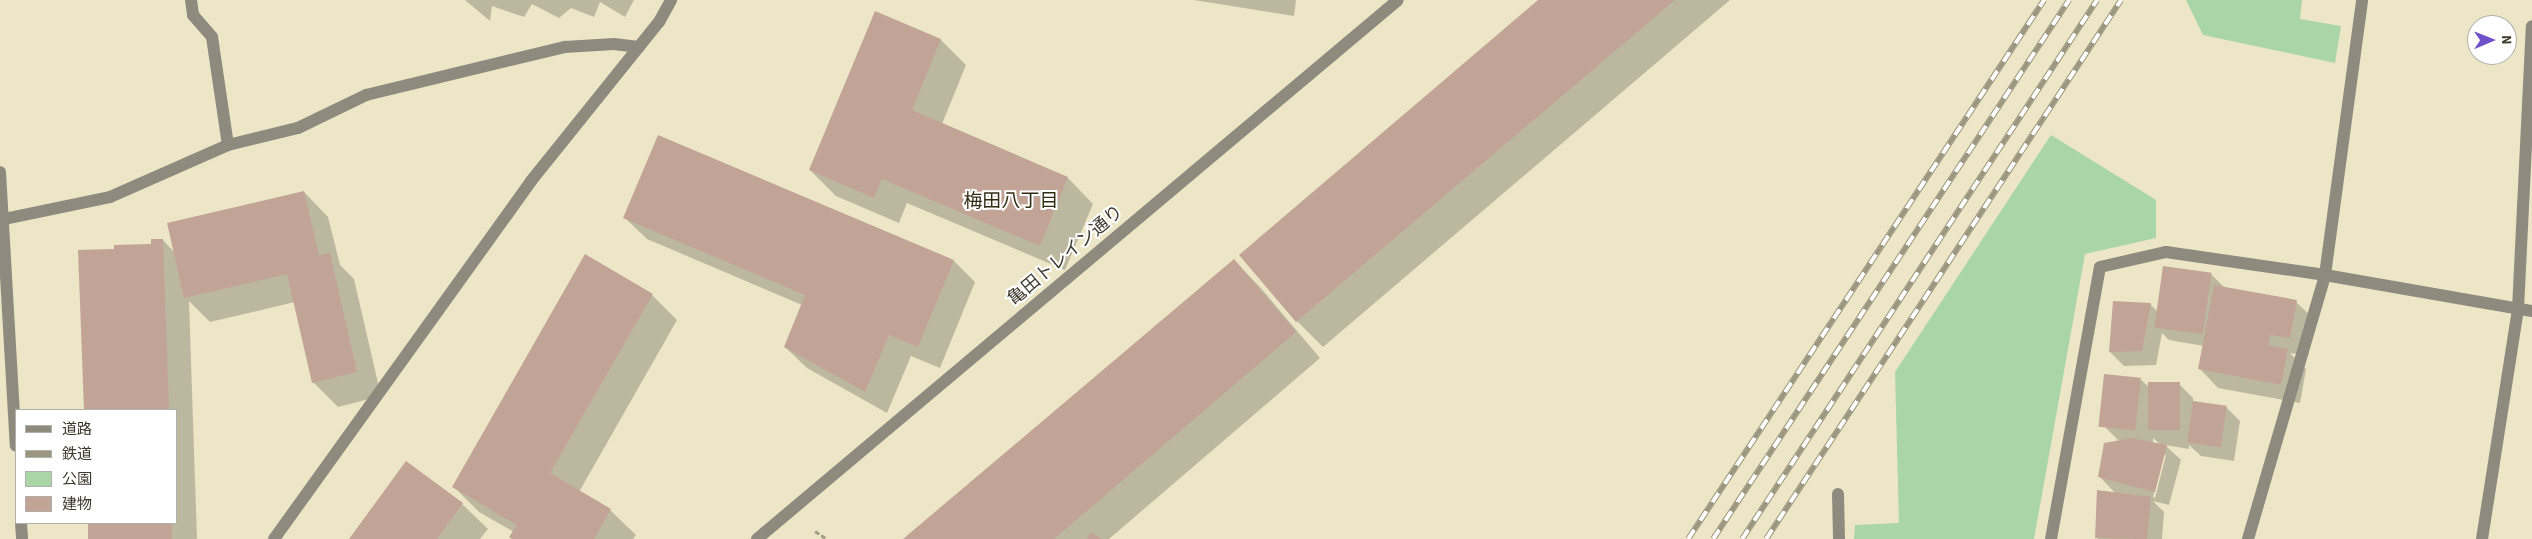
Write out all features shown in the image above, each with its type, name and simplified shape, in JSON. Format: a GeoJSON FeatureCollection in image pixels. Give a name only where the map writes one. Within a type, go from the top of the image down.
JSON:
{"type":"FeatureCollection","features":[{"type":"Feature","properties":{"kind":"street"},"geometry":{"type":"LineString","coordinates":[[191,0],[193,15],[212,36],[228,145]]}},
{"type":"Feature","properties":{"kind":"street"},"geometry":{"type":"LineString","coordinates":[[274,539],[531,181],[659,22],[671,0]]}},
{"type":"Feature","properties":{"kind":"street","name":"亀田トレイン通り"},"geometry":{"type":"LineString","coordinates":[[757,539],[1398,0]]}},
{"type":"Feature","properties":{"kind":"street"},"geometry":{"type":"LineString","coordinates":[[2248,539],[2325,275],[2362,0]]}},
{"type":"Feature","properties":{"kind":"street"},"geometry":{"type":"LineString","coordinates":[[2482,539],[2518,309],[2532,26]]}},
{"type":"Feature","properties":{"kind":"street"},"geometry":{"type":"LineString","coordinates":[[1,220],[110,197],[228,145],[298,128],[366,95],[565,47],[614,44],[639,47]]}},
{"type":"Feature","properties":{"kind":"street"},"geometry":{"type":"LineString","coordinates":[[0,172],[1,220],[15,431]]}},
{"type":"Feature","properties":{"kind":"street"},"geometry":{"type":"LineString","coordinates":[[2051,539],[2100,267],[2166,252],[2325,275],[2532,311]]}},
{"type":"Feature","properties":{"kind":"street"},"geometry":{"type":"LineString","coordinates":[[1838,494],[1839,539]]}},
{"type":"Feature","properties":{"kind":"street"},"geometry":{"type":"LineString","coordinates":[[21,524],[22,539]]}},
{"type":"Feature","properties":{"kind":"path"},"geometry":{"type":"LineString","coordinates":[[816,531],[828,539]]}},
{"type":"Feature","properties":{"kind":"green space"},"geometry":{"type":"Polygon","coordinates":[[[2186,0],[2302,0],[2300,19],[2341,26],[2335,63],[2203,35],[2186,0]]]}},
{"type":"Feature","properties":{"kind":"green space"},"geometry":{"type":"Polygon","coordinates":[[[2051,135],[2156,200],[2156,238],[2085,254],[2034,539],[1854,539],[1855,525],[1899,523],[1895,372],[2051,135]]]}},
{"type":"Feature","properties":{"kind":"building"},"geometry":{"type":"Polygon","coordinates":[[[1538,0],[1675,0],[1296,322],[1239,255],[1538,0]]]}},
{"type":"Feature","properties":{"kind":"building"},"geometry":{"type":"Polygon","coordinates":[[[875,11],[941,39],[912,110],[1068,177],[1040,246],[882,179],[874,198],[809,170],[875,11]]]}},
{"type":"Feature","properties":{"kind":"building"},"geometry":{"type":"Polygon","coordinates":[[[658,135],[954,260],[918,347],[889,335],[865,392],[784,347],[805,295],[623,218],[658,135]]]}},
{"type":"Feature","properties":{"kind":"building"},"geometry":{"type":"Polygon","coordinates":[[[304,191],[319,255],[330,253],[357,372],[312,383],[287,274],[184,298],[167,223],[304,191]]]}},
{"type":"Feature","properties":{"kind":"building"},"geometry":{"type":"Polygon","coordinates":[[[151,239],[163,239],[169,409],[84,409],[78,250],[114,249],[114,245],[151,244],[151,239]]]}},
{"type":"Feature","properties":{"kind":"building"},"geometry":{"type":"Polygon","coordinates":[[[585,254],[653,294],[550,473],[611,509],[594,539],[512,539],[509,537],[517,525],[452,487],[585,254]]]}},
{"type":"Feature","properties":{"kind":"building"},"geometry":{"type":"Polygon","coordinates":[[[1234,259],[1296,332],[1054,539],[903,539],[1234,259]]]}},
{"type":"Feature","properties":{"kind":"building"},"geometry":{"type":"Polygon","coordinates":[[[2163,266],[2212,273],[2203,334],[2154,327],[2163,266]]]}},
{"type":"Feature","properties":{"kind":"building"},"geometry":{"type":"Polygon","coordinates":[[[2214,285],[2297,300],[2290,338],[2271,335],[2268,345],[2288,349],[2281,385],[2198,369],[2214,285]]]}},
{"type":"Feature","properties":{"kind":"building"},"geometry":{"type":"Polygon","coordinates":[[[2113,301],[2151,303],[2142,351],[2109,352],[2113,301]]]}},
{"type":"Feature","properties":{"kind":"building"},"geometry":{"type":"Polygon","coordinates":[[[2104,374],[2141,378],[2135,431],[2098,427],[2104,374]]]}},
{"type":"Feature","properties":{"kind":"building"},"geometry":{"type":"Polygon","coordinates":[[[2148,382],[2180,382],[2180,430],[2148,430],[2148,382]]]}},
{"type":"Feature","properties":{"kind":"building"},"geometry":{"type":"Polygon","coordinates":[[[2193,401],[2227,406],[2221,447],[2187,443],[2193,401]]]}},
{"type":"Feature","properties":{"kind":"building"},"geometry":{"type":"Polygon","coordinates":[[[2132,438],[2167,445],[2155,492],[2098,477],[2104,443],[2132,438]]]}},
{"type":"Feature","properties":{"kind":"building"},"geometry":{"type":"Polygon","coordinates":[[[406,461],[463,503],[437,539],[349,539],[406,461]]]}},
{"type":"Feature","properties":{"kind":"building"},"geometry":{"type":"Polygon","coordinates":[[[2097,490],[2151,497],[2147,539],[2095,538],[2097,490]]]}},
{"type":"Feature","properties":{"kind":"building"},"geometry":{"type":"Polygon","coordinates":[[[88,524],[172,524],[172,539],[88,539],[88,524]]]}},
{"type":"Feature","properties":{"kind":"building"},"geometry":{"type":"Polygon","coordinates":[[[1091,532],[1102,539],[1087,539],[1091,532]]]}},
{"type":"Feature","properties":{"kind":"railway"},"geometry":{"type":"LineString","coordinates":[[1688,539],[2044,0]]}},
{"type":"Feature","properties":{"kind":"railway"},"geometry":{"type":"LineString","coordinates":[[1713,539],[2069,0]]}},
{"type":"Feature","properties":{"kind":"railway"},"geometry":{"type":"LineString","coordinates":[[1742,539],[2097,0]]}},
{"type":"Feature","properties":{"kind":"railway"},"geometry":{"type":"LineString","coordinates":[[1766,539],[2121,0]]}},
{"type":"Feature","properties":{"kind":"district","name":"梅田八丁目"},"geometry":{"type":"Point","coordinates":[1011,202]}}]}
